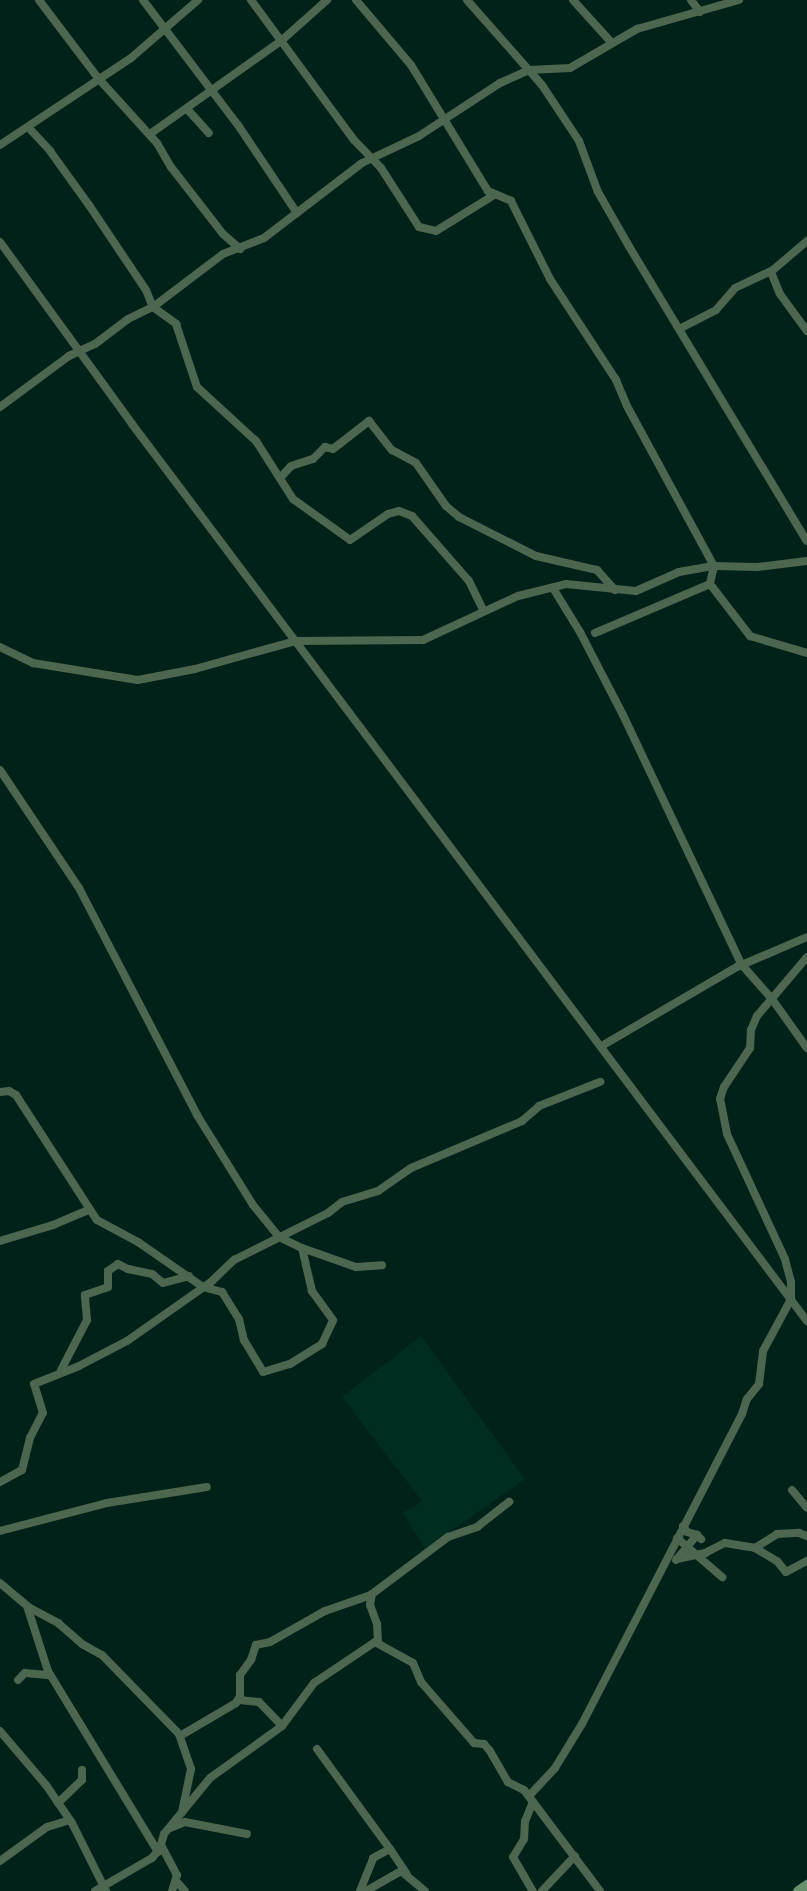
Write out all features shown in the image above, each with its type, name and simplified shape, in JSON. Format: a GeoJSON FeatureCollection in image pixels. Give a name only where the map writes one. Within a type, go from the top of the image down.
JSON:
{"type":"FeatureCollection","features":[{"type":"Feature","properties":{"kind":"main road"},"geometry":{"type":"LineString","coordinates":[[798,1891],[807,1885]]}},
{"type":"Feature","properties":{"kind":"street"},"geometry":{"type":"LineString","coordinates":[[39,0],[98,78],[150,134],[223,234],[240,249]]}},
{"type":"Feature","properties":{"kind":"street"},"geometry":{"type":"LineString","coordinates":[[143,0],[168,28],[297,213]]}},
{"type":"Feature","properties":{"kind":"street"},"geometry":{"type":"LineString","coordinates":[[0,145],[98,78],[131,58],[168,28],[198,0]]}},
{"type":"Feature","properties":{"kind":"street"},"geometry":{"type":"LineString","coordinates":[[251,0],[371,159],[381,168],[417,225],[425,231],[436,231],[494,195]]}},
{"type":"Feature","properties":{"kind":"street"},"geometry":{"type":"LineString","coordinates":[[150,134],[188,110],[281,41],[327,0]]}},
{"type":"Feature","properties":{"kind":"street"},"geometry":{"type":"LineString","coordinates":[[356,0],[411,65],[486,188],[494,195],[511,201],[550,279],[616,380],[627,406],[714,566],[710,584]]}},
{"type":"Feature","properties":{"kind":"street"},"geometry":{"type":"LineString","coordinates":[[467,0],[490,31],[529,70],[578,141],[598,192],[681,328],[738,430],[807,541]]}},
{"type":"Feature","properties":{"kind":"street"},"geometry":{"type":"LineString","coordinates":[[573,0],[611,42]]}},
{"type":"Feature","properties":{"kind":"street"},"geometry":{"type":"LineString","coordinates":[[691,0],[700,12]]}},
{"type":"Feature","properties":{"kind":"street"},"geometry":{"type":"LineString","coordinates":[[0,406],[34,380],[80,352],[128,319],[153,307],[223,254],[240,249],[264,238],[358,165],[419,136],[486,91],[529,70],[570,68],[611,42],[650,24],[739,0]]}},
{"type":"Feature","properties":{"kind":"street"},"geometry":{"type":"LineString","coordinates":[[188,110],[209,133]]}},
{"type":"Feature","properties":{"kind":"street"},"geometry":{"type":"LineString","coordinates":[[28,127],[50,151],[89,205],[146,290],[153,307],[176,324],[197,387],[249,434],[297,503],[350,540],[388,514],[399,511],[412,516],[469,580],[483,610]]}},
{"type":"Feature","properties":{"kind":"street"},"geometry":{"type":"LineString","coordinates":[[681,328],[716,310],[736,288],[771,272],[807,241]]}},
{"type":"Feature","properties":{"kind":"street"},"geometry":{"type":"LineString","coordinates":[[0,242],[295,641],[807,1321]]}},
{"type":"Feature","properties":{"kind":"street"},"geometry":{"type":"LineString","coordinates":[[771,272],[780,294],[807,332]]}},
{"type":"Feature","properties":{"kind":"street"},"geometry":{"type":"LineString","coordinates":[[280,478],[291,466],[313,459],[325,447],[333,449],[369,421],[392,450],[410,458],[419,466],[446,506],[459,517],[536,556],[597,570],[616,590]]}},
{"type":"Feature","properties":{"kind":"street"},"geometry":{"type":"LineString","coordinates":[[0,647],[33,663],[138,680],[195,669],[295,641],[423,640],[483,610],[553,588],[581,584],[616,590],[636,591],[670,574],[714,566],[757,567],[807,561]]}},
{"type":"Feature","properties":{"kind":"street"},"geometry":{"type":"LineString","coordinates":[[595,633],[710,584]]}},
{"type":"Feature","properties":{"kind":"street"},"geometry":{"type":"LineString","coordinates":[[710,584],[750,636],[807,653]]}},
{"type":"Feature","properties":{"kind":"street"},"geometry":{"type":"LineString","coordinates":[[553,588],[580,632],[623,715],[741,963],[772,999],[807,1048]]}},
{"type":"Feature","properties":{"kind":"street"},"geometry":{"type":"LineString","coordinates":[[0,770],[79,888],[197,1115],[253,1205],[280,1237],[302,1248],[356,1267],[382,1265]]}},
{"type":"Feature","properties":{"kind":"street"},"geometry":{"type":"LineString","coordinates":[[605,1044],[741,963],[807,937]]}},
{"type":"Feature","properties":{"kind":"street"},"geometry":{"type":"LineString","coordinates":[[533,1891],[513,1857],[524,1839],[525,1821],[531,1800],[564,1755],[665,1566],[683,1526],[741,1417],[746,1399],[759,1384],[763,1351],[791,1299],[792,1282],[785,1259],[727,1134],[720,1107],[724,1087],[750,1048],[754,1024],[807,957]]}},
{"type":"Feature","properties":{"kind":"street"},"geometry":{"type":"LineString","coordinates":[[0,1482],[22,1470],[30,1438],[43,1413],[34,1384],[79,1366],[127,1340],[203,1287],[234,1260],[328,1213],[342,1202],[378,1191],[411,1168],[522,1121],[539,1106],[600,1082]]}},
{"type":"Feature","properties":{"kind":"street"},"geometry":{"type":"LineString","coordinates":[[0,1092],[9,1091],[16,1095],[88,1210],[97,1220],[189,1276],[203,1287],[222,1292],[263,1372],[290,1364],[322,1344],[332,1320],[312,1291],[302,1248]]}},
{"type":"Feature","properties":{"kind":"street"},"geometry":{"type":"LineString","coordinates":[[0,1241],[53,1225],[88,1210]]}},
{"type":"Feature","properties":{"kind":"street"},"geometry":{"type":"LineString","coordinates":[[61,1370],[87,1320],[85,1295],[108,1287],[108,1271],[118,1264],[128,1269],[152,1274],[164,1283],[189,1276]]}},
{"type":"Feature","properties":{"kind":"street"},"geometry":{"type":"LineString","coordinates":[[0,1531],[107,1503],[207,1487]]}},
{"type":"Feature","properties":{"kind":"street"},"geometry":{"type":"LineString","coordinates":[[792,1490],[807,1508]]}},
{"type":"Feature","properties":{"kind":"street"},"geometry":{"type":"LineString","coordinates":[[239,1700],[240,1675],[251,1660],[255,1646],[270,1642],[325,1611],[371,1595],[448,1538],[477,1527],[509,1502]]}},
{"type":"Feature","properties":{"kind":"street"},"geometry":{"type":"LineString","coordinates":[[677,1559],[699,1537],[687,1532],[683,1526]]}},
{"type":"Feature","properties":{"kind":"street"},"geometry":{"type":"LineString","coordinates":[[755,1548],[777,1534],[798,1533],[807,1536]]}},
{"type":"Feature","properties":{"kind":"street"},"geometry":{"type":"LineString","coordinates":[[677,1538],[698,1553],[722,1577]]}},
{"type":"Feature","properties":{"kind":"street"},"geometry":{"type":"LineString","coordinates":[[665,1566],[677,1559],[725,1543],[755,1548],[777,1561],[786,1572],[807,1561]]}},
{"type":"Feature","properties":{"kind":"street"},"geometry":{"type":"LineString","coordinates":[[0,1583],[28,1606],[58,1623],[82,1644],[102,1655],[180,1736],[191,1769],[182,1812]]}},
{"type":"Feature","properties":{"kind":"street"},"geometry":{"type":"LineString","coordinates":[[371,1595],[370,1605],[378,1628],[378,1642]]}},
{"type":"Feature","properties":{"kind":"street"},"geometry":{"type":"LineString","coordinates":[[28,1606],[50,1675],[159,1848],[177,1873],[172,1891]]}},
{"type":"Feature","properties":{"kind":"street"},"geometry":{"type":"LineString","coordinates":[[95,1891],[105,1888],[143,1864],[159,1848],[168,1828],[210,1778],[282,1726],[314,1683],[345,1664],[368,1644],[378,1642],[413,1663],[421,1682],[474,1743],[484,1744],[508,1782],[523,1789],[600,1891]]}},
{"type":"Feature","properties":{"kind":"street"},"geometry":{"type":"LineString","coordinates":[[18,1680],[25,1673],[50,1675]]}},
{"type":"Feature","properties":{"kind":"street"},"geometry":{"type":"LineString","coordinates":[[180,1736],[239,1700],[259,1702],[282,1726]]}},
{"type":"Feature","properties":{"kind":"street"},"geometry":{"type":"LineString","coordinates":[[0,1730],[70,1820],[105,1888]]}},
{"type":"Feature","properties":{"kind":"street"},"geometry":{"type":"LineString","coordinates":[[318,1749],[407,1874],[425,1891]]}},
{"type":"Feature","properties":{"kind":"street"},"geometry":{"type":"LineString","coordinates":[[58,1803],[82,1780],[82,1770]]}},
{"type":"Feature","properties":{"kind":"street"},"geometry":{"type":"LineString","coordinates":[[0,1861],[47,1827],[70,1820]]}},
{"type":"Feature","properties":{"kind":"street"},"geometry":{"type":"LineString","coordinates":[[168,1828],[185,1822],[247,1834]]}},
{"type":"Feature","properties":{"kind":"street"},"geometry":{"type":"LineString","coordinates":[[360,1891],[373,1858],[390,1849]]}},
{"type":"Feature","properties":{"kind":"street"},"geometry":{"type":"LineString","coordinates":[[542,1891],[575,1856]]}},
{"type":"Feature","properties":{"kind":"street"},"geometry":{"type":"LineString","coordinates":[[366,1891],[397,1871],[407,1874]]}},
{"type":"Feature","properties":{"kind":"street"},"geometry":{"type":"LineString","coordinates":[[176,1881],[185,1891]]}},
{"type":"Feature","properties":{"kind":"shaded area"},"geometry":{"type":"Polygon","coordinates":[[[421,1336],[525,1479],[425,1549],[403,1513],[422,1501],[342,1397],[421,1336]]]}}]}
